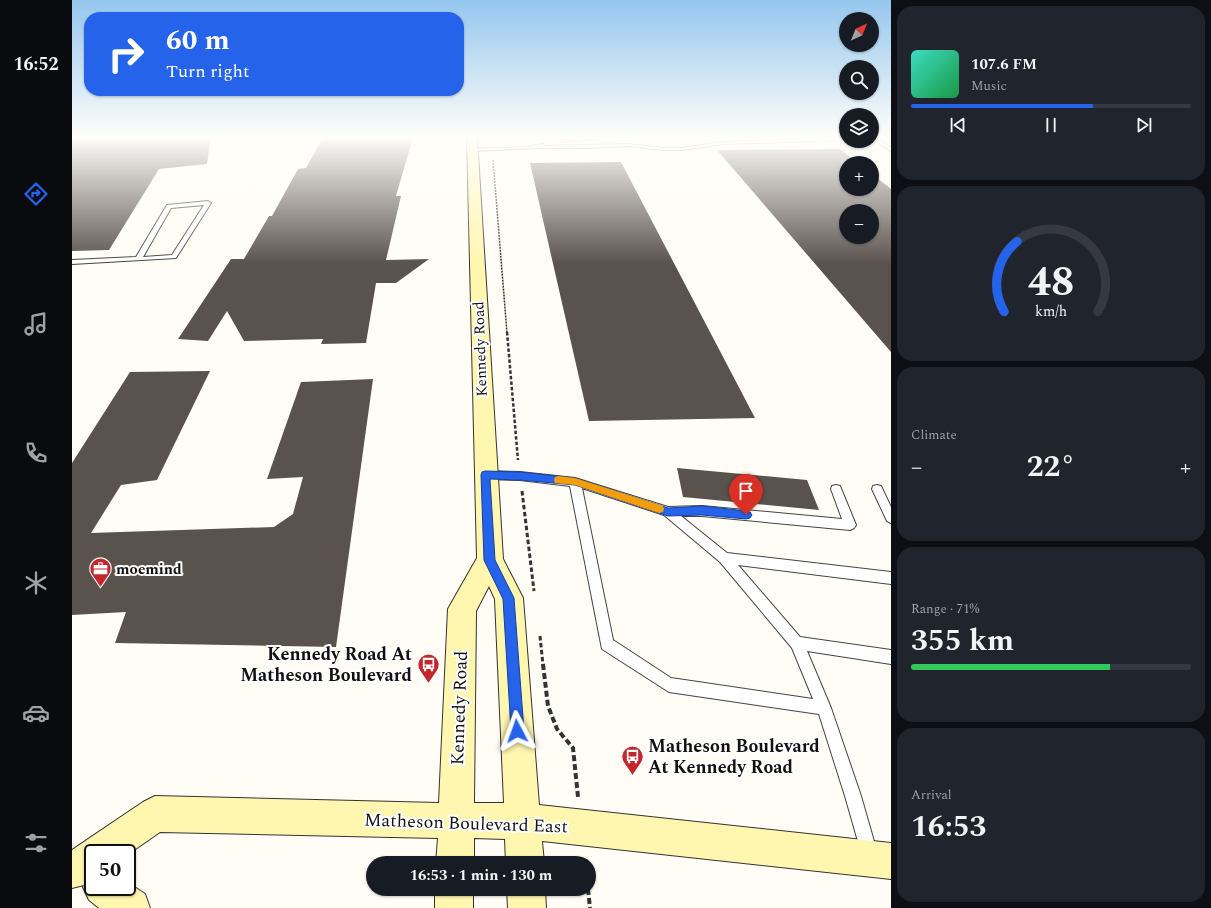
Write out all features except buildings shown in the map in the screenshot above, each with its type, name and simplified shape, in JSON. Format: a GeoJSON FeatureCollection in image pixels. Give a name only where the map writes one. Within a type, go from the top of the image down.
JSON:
{"type":"FeatureCollection","features":[{"type":"Feature","properties":{"kind":"main road","name":"Kennedy Road"},"geometry":{"type":"LineString","coordinates":[[473,179],[485,475],[490,560],[509,598],[525,856]]}},
{"type":"Feature","properties":{"kind":"main road","name":"Kennedy Road"},"geometry":{"type":"LineString","coordinates":[[455,856],[462,609],[490,560]]}},
{"type":"Feature","properties":{"kind":"main road","name":"Matheson Boulevard East"},"geometry":{"type":"LineString","coordinates":[[119,844],[155,814],[456,821],[523,821],[881,861]]}},
{"type":"Feature","properties":{"kind":"main road","name":"Matheson Boulevard East"},"geometry":{"type":"LineString","coordinates":[[118,896],[131,908]]}},
{"type":"Feature","properties":{"kind":"main road"},"geometry":{"type":"LineString","coordinates":[[454,896],[454,908]]}},
{"type":"Feature","properties":{"kind":"main road"},"geometry":{"type":"LineString","coordinates":[[526,896],[527,908]]}},
{"type":"Feature","properties":{"kind":"lane"},"geometry":{"type":"LineString","coordinates":[[72,262],[138,259],[174,256],[208,203],[169,206],[138,259]]}},
{"type":"Feature","properties":{"kind":"lane"},"geometry":{"type":"LineString","coordinates":[[485,475],[520,476],[575,482],[668,512],[702,510],[850,525],[836,489]]}},
{"type":"Feature","properties":{"kind":"lane"},"geometry":{"type":"LineString","coordinates":[[575,482],[607,644],[669,685],[824,708]]}},
{"type":"Feature","properties":{"kind":"lane"},"geometry":{"type":"LineString","coordinates":[[877,489],[891,518]]}},
{"type":"Feature","properties":{"kind":"lane"},"geometry":{"type":"LineString","coordinates":[[668,512],[724,558],[797,643],[824,708],[853,796],[881,861]]}},
{"type":"Feature","properties":{"kind":"lane"},"geometry":{"type":"LineString","coordinates":[[724,558],[891,578]]}},
{"type":"Feature","properties":{"kind":"lane"},"geometry":{"type":"LineString","coordinates":[[797,643],[891,657]]}},
{"type":"Feature","properties":{"kind":"path"},"geometry":{"type":"LineString","coordinates":[[589,896],[590,908]]}},
{"type":"Feature","properties":{"kind":"slow traffic"},"geometry":{"type":"LineString","coordinates":[[558,480],[575,482],[659,509]]}},
{"type":"Feature","properties":{"kind":"place","name":"moemind"},"geometry":{"type":"Point","coordinates":[101,588]}},
{"type":"Feature","properties":{"kind":"place","name":"Kennedy Road At Matheson Boulevard"},"geometry":{"type":"Point","coordinates":[428,684]}},
{"type":"Feature","properties":{"kind":"place","name":"Matheson Boulevard At Kennedy Road"},"geometry":{"type":"Point","coordinates":[633,776]}},
{"type":"Feature","properties":{"kind":"route"},"geometry":{"type":"LineString","coordinates":[[517,731],[509,598],[490,560],[485,475],[520,476],[575,482],[668,512],[702,510],[746,515]]}}]}
